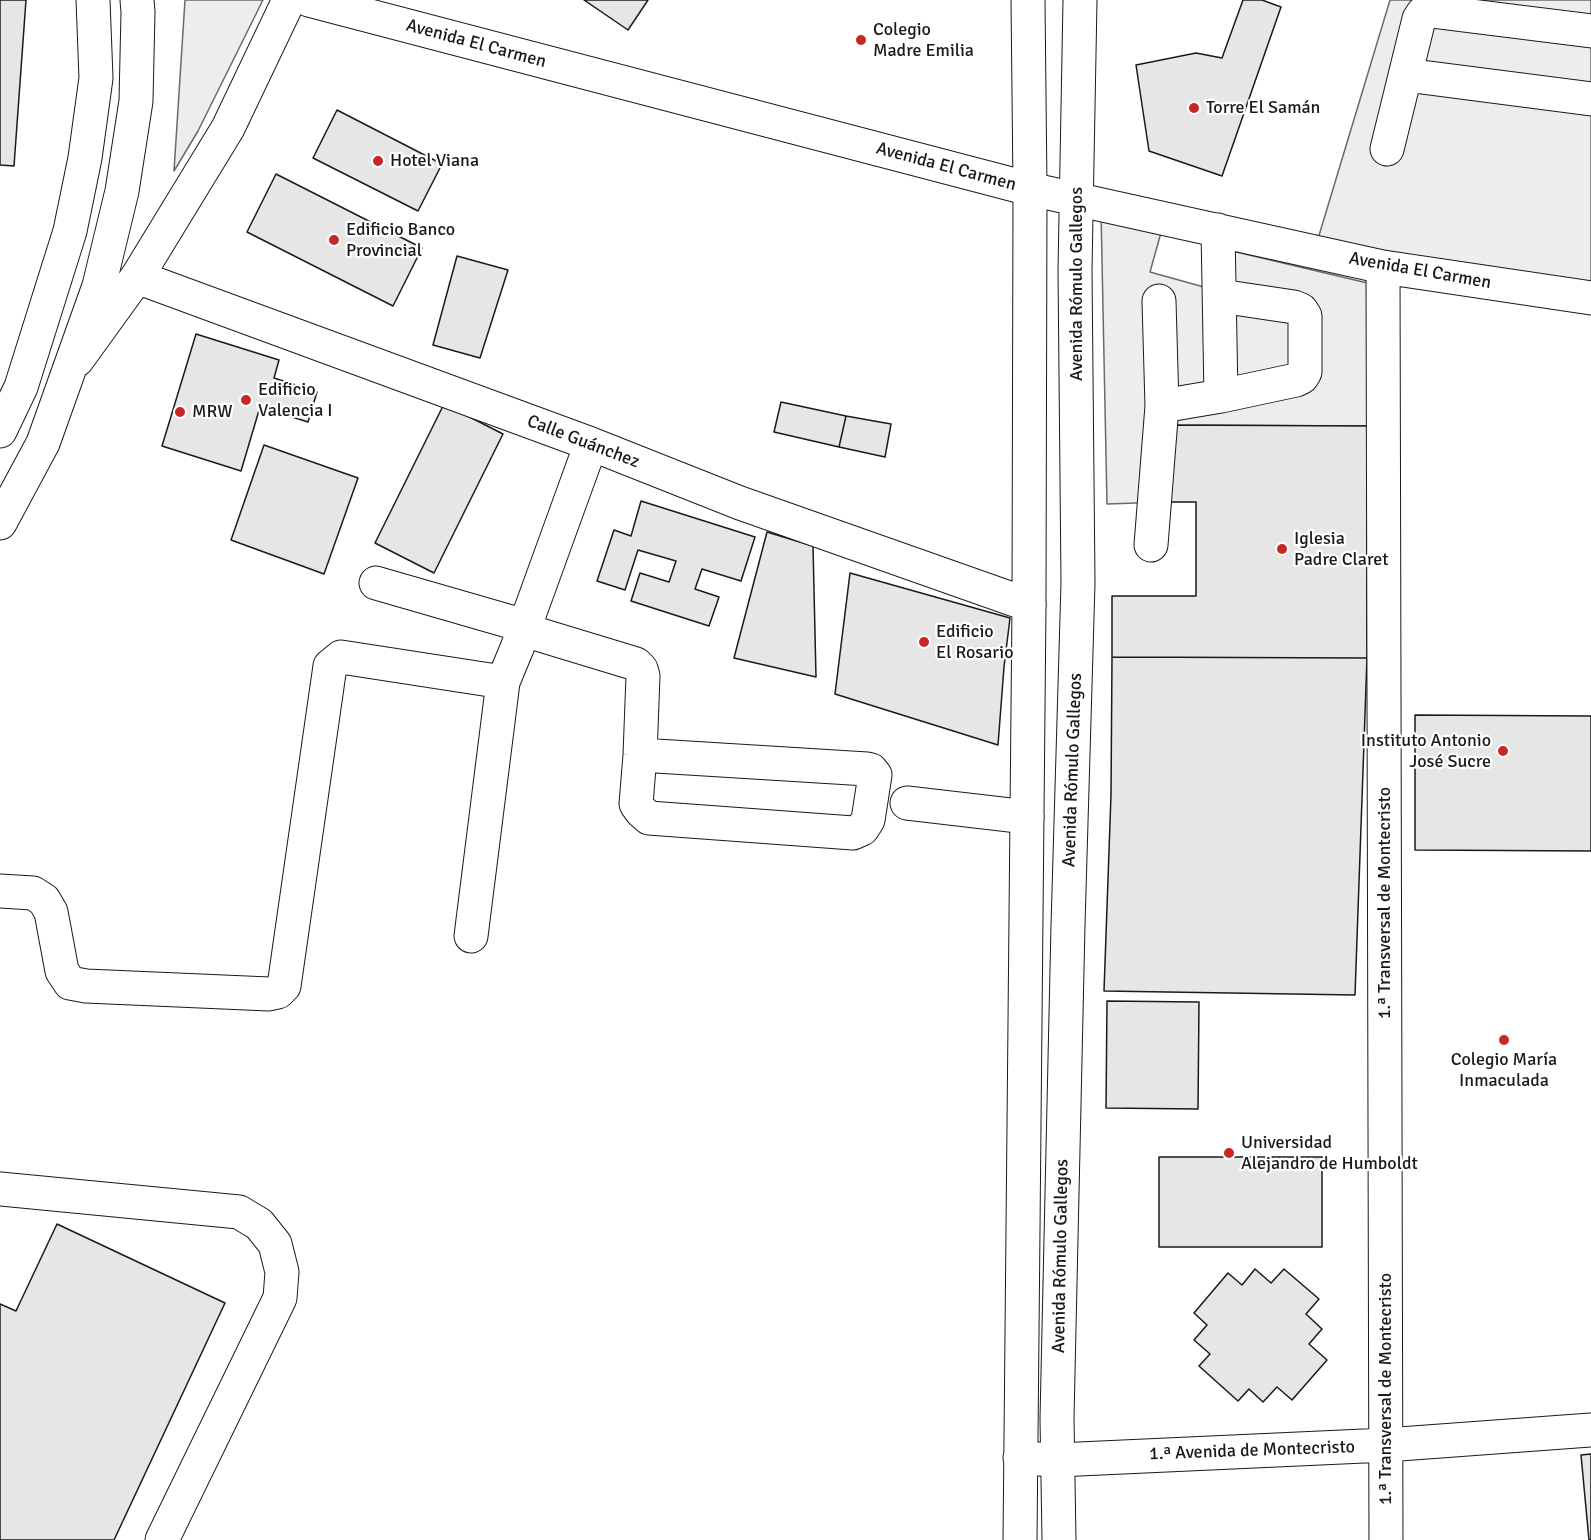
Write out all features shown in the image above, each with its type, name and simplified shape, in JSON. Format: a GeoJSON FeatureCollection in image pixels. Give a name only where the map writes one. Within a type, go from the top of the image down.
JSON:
{"type":"FeatureCollection","features":[{"type":"Feature","properties":{"kind":"street"},"geometry":{"type":"LineString","coordinates":[[0,431],[21,387],[72,221],[85,158],[96,78],[93,0]]}},
{"type":"Feature","properties":{"kind":"street"},"geometry":{"type":"LineString","coordinates":[[0,523],[43,443],[99,286],[122,191],[136,101],[137,0]]}},
{"type":"Feature","properties":{"kind":"street"},"geometry":{"type":"LineString","coordinates":[[69,371],[137,277],[228,128],[289,0]]}},
{"type":"Feature","properties":{"kind":"street","name":"Avenida El Carmen"},"geometry":{"type":"LineString","coordinates":[[309,0],[1030,189],[1383,267],[1591,298]]}},
{"type":"Feature","properties":{"kind":"street","name":"Avenida Rómulo Gallegos"},"geometry":{"type":"LineString","coordinates":[[1020,1540],[1029,605],[1029,0]]}},
{"type":"Feature","properties":{"kind":"street","name":"Avenida Rómulo Gallegos"},"geometry":{"type":"LineString","coordinates":[[1059,1540],[1057,1407],[1078,583],[1075,270],[1080,0]]}},
{"type":"Feature","properties":{"kind":"street"},"geometry":{"type":"LineString","coordinates":[[1387,149],[1419,19],[1423,13],[1431,10],[1591,31]]}},
{"type":"Feature","properties":{"kind":"street"},"geometry":{"type":"LineString","coordinates":[[1406,75],[1591,99]]}},
{"type":"Feature","properties":{"kind":"street"},"geometry":{"type":"LineString","coordinates":[[1218,230],[1221,396]]}},
{"type":"Feature","properties":{"kind":"street","name":"1.ª Transversal de Montecristo"},"geometry":{"type":"LineString","coordinates":[[1383,267],[1386,1540]]}},
{"type":"Feature","properties":{"kind":"street","name":"Calle Guánchez"},"geometry":{"type":"LineString","coordinates":[[137,277],[591,444],[740,503],[1029,605]]}},
{"type":"Feature","properties":{"kind":"street"},"geometry":{"type":"LineString","coordinates":[[1162,406],[1296,380],[1305,372],[1305,316],[1301,310],[1220,296]]}},
{"type":"Feature","properties":{"kind":"street"},"geometry":{"type":"LineString","coordinates":[[1151,545],[1162,406],[1159,301]]}},
{"type":"Feature","properties":{"kind":"street"},"geometry":{"type":"LineString","coordinates":[[471,936],[503,682],[591,444]]}},
{"type":"Feature","properties":{"kind":"street"},"geometry":{"type":"LineString","coordinates":[[376,583],[636,664],[643,676],[636,804],[649,818],[853,833],[862,829],[868,820],[875,775],[871,770],[640,755]]}},
{"type":"Feature","properties":{"kind":"street"},"geometry":{"type":"LineString","coordinates":[[0,891],[33,893],[44,900],[51,912],[62,971],[70,983],[86,986],[278,992],[284,986],[330,666],[341,657],[503,682]]}},
{"type":"Feature","properties":{"kind":"street"},"geometry":{"type":"LineString","coordinates":[[907,803],[1027,817]]}},
{"type":"Feature","properties":{"kind":"street"},"geometry":{"type":"LineString","coordinates":[[0,1189],[239,1212],[259,1224],[275,1244],[282,1272],[279,1298],[162,1540]]}},
{"type":"Feature","properties":{"kind":"street","name":"1.ª Avenida de Montecristo"},"geometry":{"type":"LineString","coordinates":[[1020,1458],[1057,1460],[1386,1445],[1591,1430]]}},
{"type":"Feature","properties":{"kind":"shaded area"},"geometry":{"type":"Polygon","coordinates":[[[185,0],[263,0],[198,131],[174,171],[185,0]]]}},
{"type":"Feature","properties":{"kind":"shaded area"},"geometry":{"type":"Polygon","coordinates":[[[1390,0],[1591,0],[1591,289],[1314,252],[1390,0]]]}},
{"type":"Feature","properties":{"kind":"shaded area"},"geometry":{"type":"Polygon","coordinates":[[[1101,212],[1162,229],[1150,272],[1211,289],[1228,250],[1376,285],[1367,426],[1167,425],[1166,502],[1107,504],[1101,212]]]}},
{"type":"Feature","properties":{"kind":"building"},"geometry":{"type":"Polygon","coordinates":[[[0,0],[26,0],[14,166],[0,165],[0,0]]]}},
{"type":"Feature","properties":{"kind":"building"},"geometry":{"type":"Polygon","coordinates":[[[584,0],[648,0],[628,30],[584,0]]]}},
{"type":"Feature","properties":{"kind":"building","name":"Torre El Samán"},"geometry":{"type":"Polygon","coordinates":[[[1243,0],[1262,0],[1281,7],[1222,176],[1149,151],[1136,65],[1196,53],[1222,58],[1243,0]]]}},
{"type":"Feature","properties":{"kind":"building","name":"Hotel Viana"},"geometry":{"type":"Polygon","coordinates":[[[337,110],[442,164],[418,211],[313,158],[337,110]]]}},
{"type":"Feature","properties":{"kind":"building","name":"Edificio Banco Provincial"},"geometry":{"type":"Polygon","coordinates":[[[276,174],[422,248],[393,306],[247,232],[276,174]]]}},
{"type":"Feature","properties":{"kind":"building"},"geometry":{"type":"Polygon","coordinates":[[[457,256],[508,270],[480,358],[433,345],[457,256]]]}},
{"type":"Feature","properties":{"kind":"building","name":"Edificio Valencia I"},"geometry":{"type":"Polygon","coordinates":[[[196,334],[279,360],[274,378],[317,392],[308,422],[260,407],[241,471],[162,446],[196,334]]]}},
{"type":"Feature","properties":{"kind":"building"},"geometry":{"type":"Polygon","coordinates":[[[781,402],[846,416],[839,447],[774,432],[781,402]]]}},
{"type":"Feature","properties":{"kind":"building"},"geometry":{"type":"Polygon","coordinates":[[[444,404],[503,434],[434,573],[375,543],[444,404]]]}},
{"type":"Feature","properties":{"kind":"building"},"geometry":{"type":"Polygon","coordinates":[[[846,416],[891,424],[885,457],[839,447],[846,416]]]}},
{"type":"Feature","properties":{"kind":"building","name":"Iglesia Padre Claret"},"geometry":{"type":"Polygon","coordinates":[[[1167,425],[1367,426],[1367,658],[1112,657],[1112,596],[1196,596],[1196,502],[1166,502],[1167,425]]]}},
{"type":"Feature","properties":{"kind":"building"},"geometry":{"type":"Polygon","coordinates":[[[264,445],[358,478],[324,574],[231,540],[264,445]]]}},
{"type":"Feature","properties":{"kind":"building"},"geometry":{"type":"Polygon","coordinates":[[[641,501],[755,537],[741,581],[702,569],[695,589],[719,597],[709,626],[631,601],[640,573],[669,582],[676,561],[638,550],[625,590],[597,581],[614,530],[631,536],[641,501]]]}},
{"type":"Feature","properties":{"kind":"building"},"geometry":{"type":"Polygon","coordinates":[[[767,532],[813,546],[816,677],[734,658],[767,532]]]}},
{"type":"Feature","properties":{"kind":"building","name":"Edificio El Rosario"},"geometry":{"type":"Polygon","coordinates":[[[850,573],[1010,618],[998,745],[835,694],[850,573]]]}},
{"type":"Feature","properties":{"kind":"building"},"geometry":{"type":"Polygon","coordinates":[[[1112,657],[1367,658],[1355,995],[1104,991],[1111,795],[1112,657]]]}},
{"type":"Feature","properties":{"kind":"building","name":"Instituto Antonio José Sucre"},"geometry":{"type":"Polygon","coordinates":[[[1415,715],[1591,716],[1591,851],[1415,850],[1415,715]]]}},
{"type":"Feature","properties":{"kind":"building"},"geometry":{"type":"Polygon","coordinates":[[[1107,1001],[1199,1002],[1198,1109],[1106,1108],[1107,1001]]]}},
{"type":"Feature","properties":{"kind":"building"},"geometry":{"type":"Polygon","coordinates":[[[1159,1157],[1322,1157],[1322,1247],[1159,1247],[1159,1157]]]}},
{"type":"Feature","properties":{"kind":"building"},"geometry":{"type":"Polygon","coordinates":[[[57,1224],[225,1303],[114,1540],[0,1540],[0,1304],[16,1311],[57,1224]]]}},
{"type":"Feature","properties":{"kind":"building"},"geometry":{"type":"Polygon","coordinates":[[[1255,1269],[1271,1283],[1284,1269],[1319,1299],[1306,1314],[1322,1329],[1309,1344],[1327,1360],[1292,1400],[1277,1387],[1263,1402],[1249,1389],[1238,1401],[1199,1366],[1210,1354],[1194,1340],[1207,1325],[1194,1313],[1228,1273],[1242,1285],[1255,1269]]]}},
{"type":"Feature","properties":{"kind":"building"},"geometry":{"type":"Polygon","coordinates":[[[1591,1454],[1591,1540],[1589,1540],[1581,1455],[1591,1454]]]}},
{"type":"Feature","properties":{"kind":"place","name":"Colegio Madre Emilia"},"geometry":{"type":"Point","coordinates":[861,40]}},
{"type":"Feature","properties":{"kind":"place","name":"Torre El Samán"},"geometry":{"type":"Point","coordinates":[1194,108]}},
{"type":"Feature","properties":{"kind":"place","name":"Hotel Viana"},"geometry":{"type":"Point","coordinates":[378,161]}},
{"type":"Feature","properties":{"kind":"place","name":"Edificio Banco Provincial"},"geometry":{"type":"Point","coordinates":[334,240]}},
{"type":"Feature","properties":{"kind":"place","name":"Edificio Valencia I"},"geometry":{"type":"Point","coordinates":[246,400]}},
{"type":"Feature","properties":{"kind":"place","name":"MRW"},"geometry":{"type":"Point","coordinates":[180,412]}},
{"type":"Feature","properties":{"kind":"place","name":"Iglesia Padre Claret"},"geometry":{"type":"Point","coordinates":[1282,549]}},
{"type":"Feature","properties":{"kind":"place","name":"Edificio El Rosario"},"geometry":{"type":"Point","coordinates":[924,642]}},
{"type":"Feature","properties":{"kind":"place","name":"Instituto Antonio José Sucre"},"geometry":{"type":"Point","coordinates":[1503,751]}},
{"type":"Feature","properties":{"kind":"place","name":"Colegio María Inmaculada"},"geometry":{"type":"Point","coordinates":[1504,1040]}},
{"type":"Feature","properties":{"kind":"place","name":"Universidad Alejandro de Humboldt"},"geometry":{"type":"Point","coordinates":[1229,1153]}}]}
